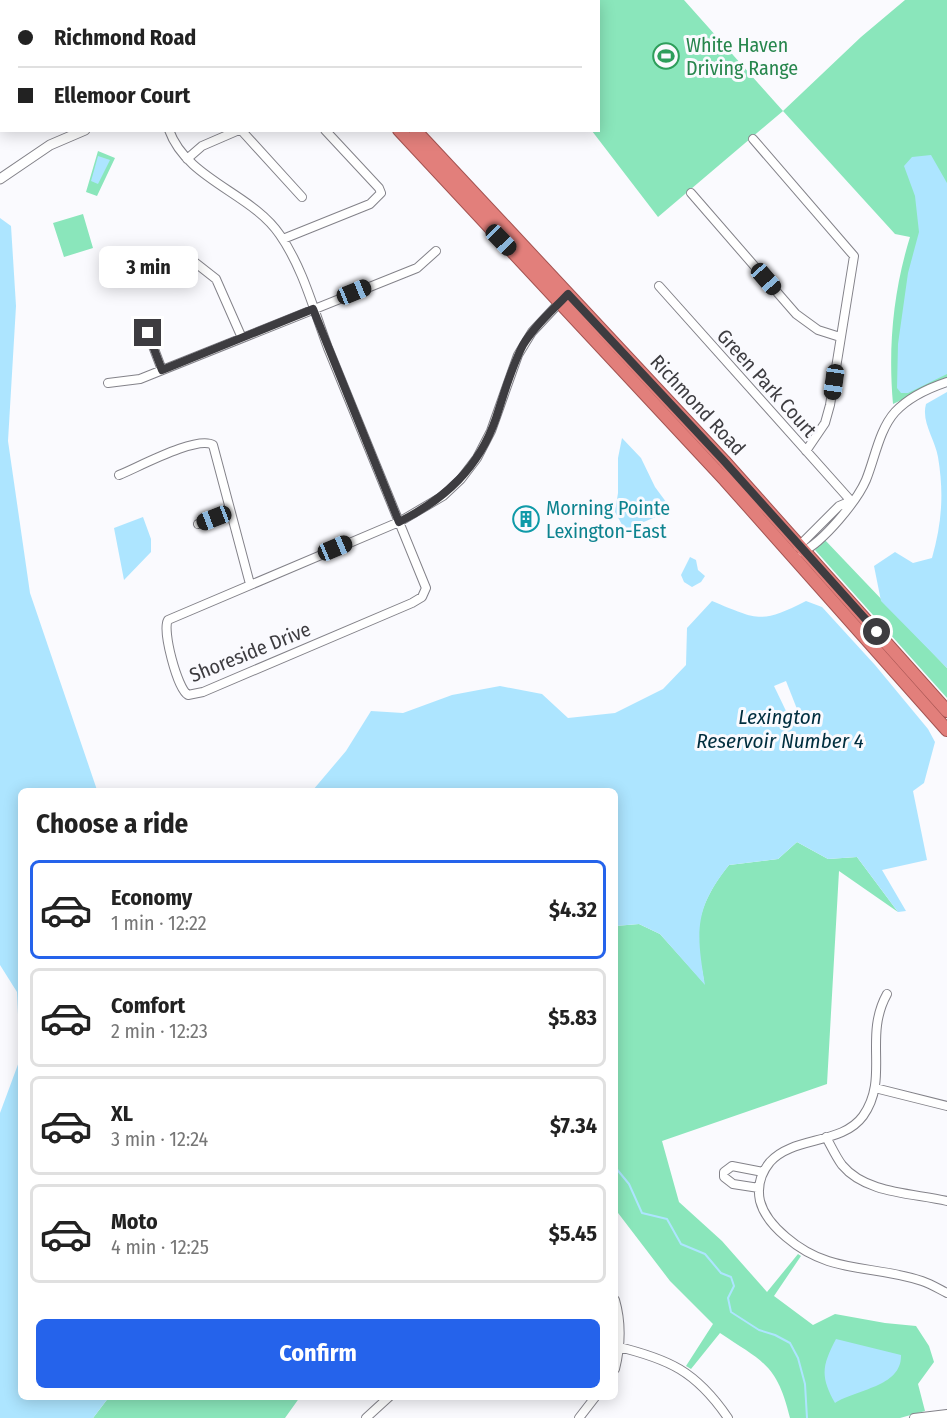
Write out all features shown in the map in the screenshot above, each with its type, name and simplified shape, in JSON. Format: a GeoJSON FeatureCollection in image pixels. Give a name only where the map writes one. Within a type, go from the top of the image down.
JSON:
{"type":"FeatureCollection","features":[{"type":"Feature","properties":{"kind":"highway","name":"Richmond Road"},"geometry":{"type":"LineString","coordinates":[[401,132],[564,298]]}},
{"type":"Feature","properties":{"kind":"highway","name":"Richmond Road"},"geometry":{"type":"LineString","coordinates":[[417,132],[564,298],[947,711]]}},
{"type":"Feature","properties":{"kind":"highway","name":"Richmond Road"},"geometry":{"type":"LineString","coordinates":[[799,550],[947,730]]}},
{"type":"Feature","properties":{"kind":"street"},"geometry":{"type":"LineString","coordinates":[[0,179],[50,145],[80,132]]}},
{"type":"Feature","properties":{"kind":"street"},"geometry":{"type":"LineString","coordinates":[[170,132],[175,144],[188,159],[265,219],[283,239],[399,522]]}},
{"type":"Feature","properties":{"kind":"street"},"geometry":{"type":"LineString","coordinates":[[188,159],[202,146],[235,132]]}},
{"type":"Feature","properties":{"kind":"street"},"geometry":{"type":"LineString","coordinates":[[242,132],[302,197]]}},
{"type":"Feature","properties":{"kind":"street"},"geometry":{"type":"LineString","coordinates":[[283,239],[365,206],[381,193],[379,188],[327,132]]}},
{"type":"Feature","properties":{"kind":"street"},"geometry":{"type":"LineString","coordinates":[[753,139],[854,256],[827,417],[806,451]]}},
{"type":"Feature","properties":{"kind":"street"},"geometry":{"type":"LineString","coordinates":[[691,193],[796,314],[818,330],[840,337]]}},
{"type":"Feature","properties":{"kind":"street"},"geometry":{"type":"LineString","coordinates":[[108,383],[129,382],[162,370],[417,268],[435,251]]}},
{"type":"Feature","properties":{"kind":"street"},"geometry":{"type":"LineString","coordinates":[[183,253],[216,279],[242,338]]}},
{"type":"Feature","properties":{"kind":"street","name":"Green Park Court"},"geometry":{"type":"LineString","coordinates":[[659,286],[851,501]]}},
{"type":"Feature","properties":{"kind":"street","name":"Shoreside Drive"},"geometry":{"type":"LineString","coordinates":[[399,522],[426,588],[419,600],[203,692],[194,695],[184,693],[166,635],[167,621],[399,522],[443,496],[470,468],[491,431],[513,366],[525,343],[564,298]]}},
{"type":"Feature","properties":{"kind":"street"},"geometry":{"type":"LineString","coordinates":[[148,333],[162,370]]}},
{"type":"Feature","properties":{"kind":"street"},"geometry":{"type":"LineString","coordinates":[[799,550],[845,513],[863,486],[882,435],[895,412],[913,398],[947,382]]}},
{"type":"Feature","properties":{"kind":"street"},"geometry":{"type":"LineString","coordinates":[[119,476],[191,445],[211,443],[250,584]]}},
{"type":"Feature","properties":{"kind":"street"},"geometry":{"type":"LineString","coordinates":[[198,524],[230,512]]}},
{"type":"Feature","properties":{"kind":"street"},"geometry":{"type":"LineString","coordinates":[[888,994],[878,1010],[876,1022],[875,1088],[861,1118],[839,1133],[784,1152],[771,1161],[763,1172],[759,1188],[762,1208],[766,1217],[802,1251],[834,1265],[924,1281],[947,1293]]}},
{"type":"Feature","properties":{"kind":"street"},"geometry":{"type":"LineString","coordinates":[[875,1088],[947,1106]]}},
{"type":"Feature","properties":{"kind":"street"},"geometry":{"type":"LineString","coordinates":[[826,1137],[842,1165],[857,1179],[872,1186],[947,1201]]}},
{"type":"Feature","properties":{"kind":"street"},"geometry":{"type":"LineString","coordinates":[[759,1188],[733,1184],[724,1177],[724,1172],[727,1167],[732,1166],[763,1172]]}},
{"type":"Feature","properties":{"kind":"street"},"geometry":{"type":"LineString","coordinates":[[618,1310],[621,1319],[618,1340]]}},
{"type":"Feature","properties":{"kind":"street"},"geometry":{"type":"LineString","coordinates":[[618,1347],[676,1366],[707,1388],[728,1418]]}},
{"type":"Feature","properties":{"kind":"street"},"geometry":{"type":"LineString","coordinates":[[366,1418],[386,1400]]}},
{"type":"Feature","properties":{"kind":"street"},"geometry":{"type":"LineString","coordinates":[[579,1418],[594,1400]]}},
{"type":"Feature","properties":{"kind":"street"},"geometry":{"type":"LineString","coordinates":[[914,1418],[947,1414]]}},
{"type":"Feature","properties":{"kind":"green space","name":"White Haven Driving Range"},"geometry":{"type":"Polygon","coordinates":[[[600,0],[684,0],[783,111],[658,217],[593,132],[600,132],[600,0]]]}},
{"type":"Feature","properties":{"kind":"green space"},"geometry":{"type":"Polygon","coordinates":[[[905,0],[947,0],[947,379],[893,404],[891,362],[893,320],[899,278],[910,237],[895,234],[783,111],[861,37],[905,0]]]}},
{"type":"Feature","properties":{"kind":"green space"},"geometry":{"type":"Polygon","coordinates":[[[98,151],[115,158],[97,196],[86,192],[98,151]]]}},
{"type":"Feature","properties":{"kind":"green space"},"geometry":{"type":"Polygon","coordinates":[[[83,214],[93,248],[64,257],[53,223],[83,214]]]}},
{"type":"Feature","properties":{"kind":"green space"},"geometry":{"type":"Polygon","coordinates":[[[824,539],[947,668],[947,698],[815,550],[824,539]]]}},
{"type":"Feature","properties":{"kind":"green space"},"geometry":{"type":"Polygon","coordinates":[[[797,842],[828,859],[857,857],[898,912],[839,871],[827,1084],[662,1141],[679,1202],[722,1241],[767,1292],[798,1254],[801,1256],[774,1296],[813,1325],[835,1314],[916,1326],[929,1346],[934,1362],[918,1384],[925,1411],[900,1418],[790,1418],[780,1386],[766,1366],[758,1358],[720,1333],[691,1369],[686,1366],[713,1324],[670,1281],[618,1213],[618,926],[639,924],[660,934],[704,983],[698,947],[698,931],[706,900],[716,882],[729,865],[778,859],[797,842]]]}},
{"type":"Feature","properties":{"kind":"green space"},"geometry":{"type":"Polygon","coordinates":[[[107,1400],[298,1400],[285,1418],[93,1418],[107,1400]]]}},
{"type":"Feature","properties":{"kind":"water"},"geometry":{"type":"Polygon","coordinates":[[[931,155],[947,183],[947,374],[908,393],[901,393],[897,388],[898,344],[908,273],[919,232],[915,196],[904,166],[912,157],[931,155]]]}},
{"type":"Feature","properties":{"kind":"water"},"geometry":{"type":"Polygon","coordinates":[[[98,156],[110,160],[98,184],[91,181],[98,156]]]}},
{"type":"Feature","properties":{"kind":"water"},"geometry":{"type":"Polygon","coordinates":[[[0,218],[11,226],[16,306],[8,441],[30,593],[96,788],[18,788],[18,1014],[17,992],[0,965],[0,218]]]}},
{"type":"Feature","properties":{"kind":"water"},"geometry":{"type":"Polygon","coordinates":[[[947,392],[947,668],[881,601],[874,566],[895,552],[913,563],[932,558],[940,520],[941,483],[938,457],[925,411],[926,404],[947,392]]]}},
{"type":"Feature","properties":{"kind":"water"},"geometry":{"type":"Polygon","coordinates":[[[622,438],[641,458],[655,487],[672,510],[625,530],[615,512],[618,493],[618,458],[622,438]]]}},
{"type":"Feature","properties":{"kind":"water"},"geometry":{"type":"Polygon","coordinates":[[[143,517],[151,539],[151,552],[124,580],[114,528],[143,517]]]}},
{"type":"Feature","properties":{"kind":"water"},"geometry":{"type":"Polygon","coordinates":[[[690,557],[696,560],[698,570],[705,576],[701,582],[692,587],[684,582],[681,575],[690,557]]]}},
{"type":"Feature","properties":{"kind":"water","name":"Lexington Reservoir Number 4"},"geometry":{"type":"Polygon","coordinates":[[[712,601],[759,617],[779,613],[806,601],[822,607],[875,665],[928,729],[935,742],[924,783],[913,791],[927,860],[882,870],[906,911],[898,912],[857,857],[828,859],[797,842],[778,859],[729,865],[709,895],[700,922],[700,950],[705,985],[660,934],[639,924],[618,926],[618,788],[315,788],[346,751],[371,711],[403,713],[452,695],[500,686],[542,694],[568,718],[615,713],[663,689],[686,665],[687,628],[712,601]]]}},
{"type":"Feature","properties":{"kind":"water"},"geometry":{"type":"Polygon","coordinates":[[[18,1064],[18,1400],[107,1400],[93,1418],[0,1418],[0,1113],[18,1064]]]}},
{"type":"Feature","properties":{"kind":"water"},"geometry":{"type":"Polygon","coordinates":[[[836,1339],[901,1355],[899,1366],[886,1381],[835,1403],[827,1385],[825,1371],[836,1339]]]}},
{"type":"Feature","properties":{"kind":"pier"},"geometry":{"type":"Polygon","coordinates":[[[786,681],[797,709],[787,713],[774,686],[786,681]]]}},
{"type":"Feature","properties":{"kind":"waterway"},"geometry":{"type":"LineString","coordinates":[[618,1171],[629,1184],[642,1213],[667,1219],[681,1244],[705,1254],[721,1273],[731,1277],[734,1286],[728,1298],[731,1312],[759,1330],[790,1343],[798,1358],[805,1384],[807,1418]]}},
{"type":"Feature","properties":{"kind":"place","name":"White Haven Driving Range"},"geometry":{"type":"Point","coordinates":[666,56]}},
{"type":"Feature","properties":{"kind":"place","name":"Morning Pointe Lexington-East"},"geometry":{"type":"Point","coordinates":[526,519]}},
{"type":"Feature","properties":{"kind":"route"},"geometry":{"type":"LineString","coordinates":[[148,333],[162,370],[313,309],[399,522],[443,496],[470,468],[491,431],[518,355],[539,323],[568,294],[724,461],[877,632]]}}]}
